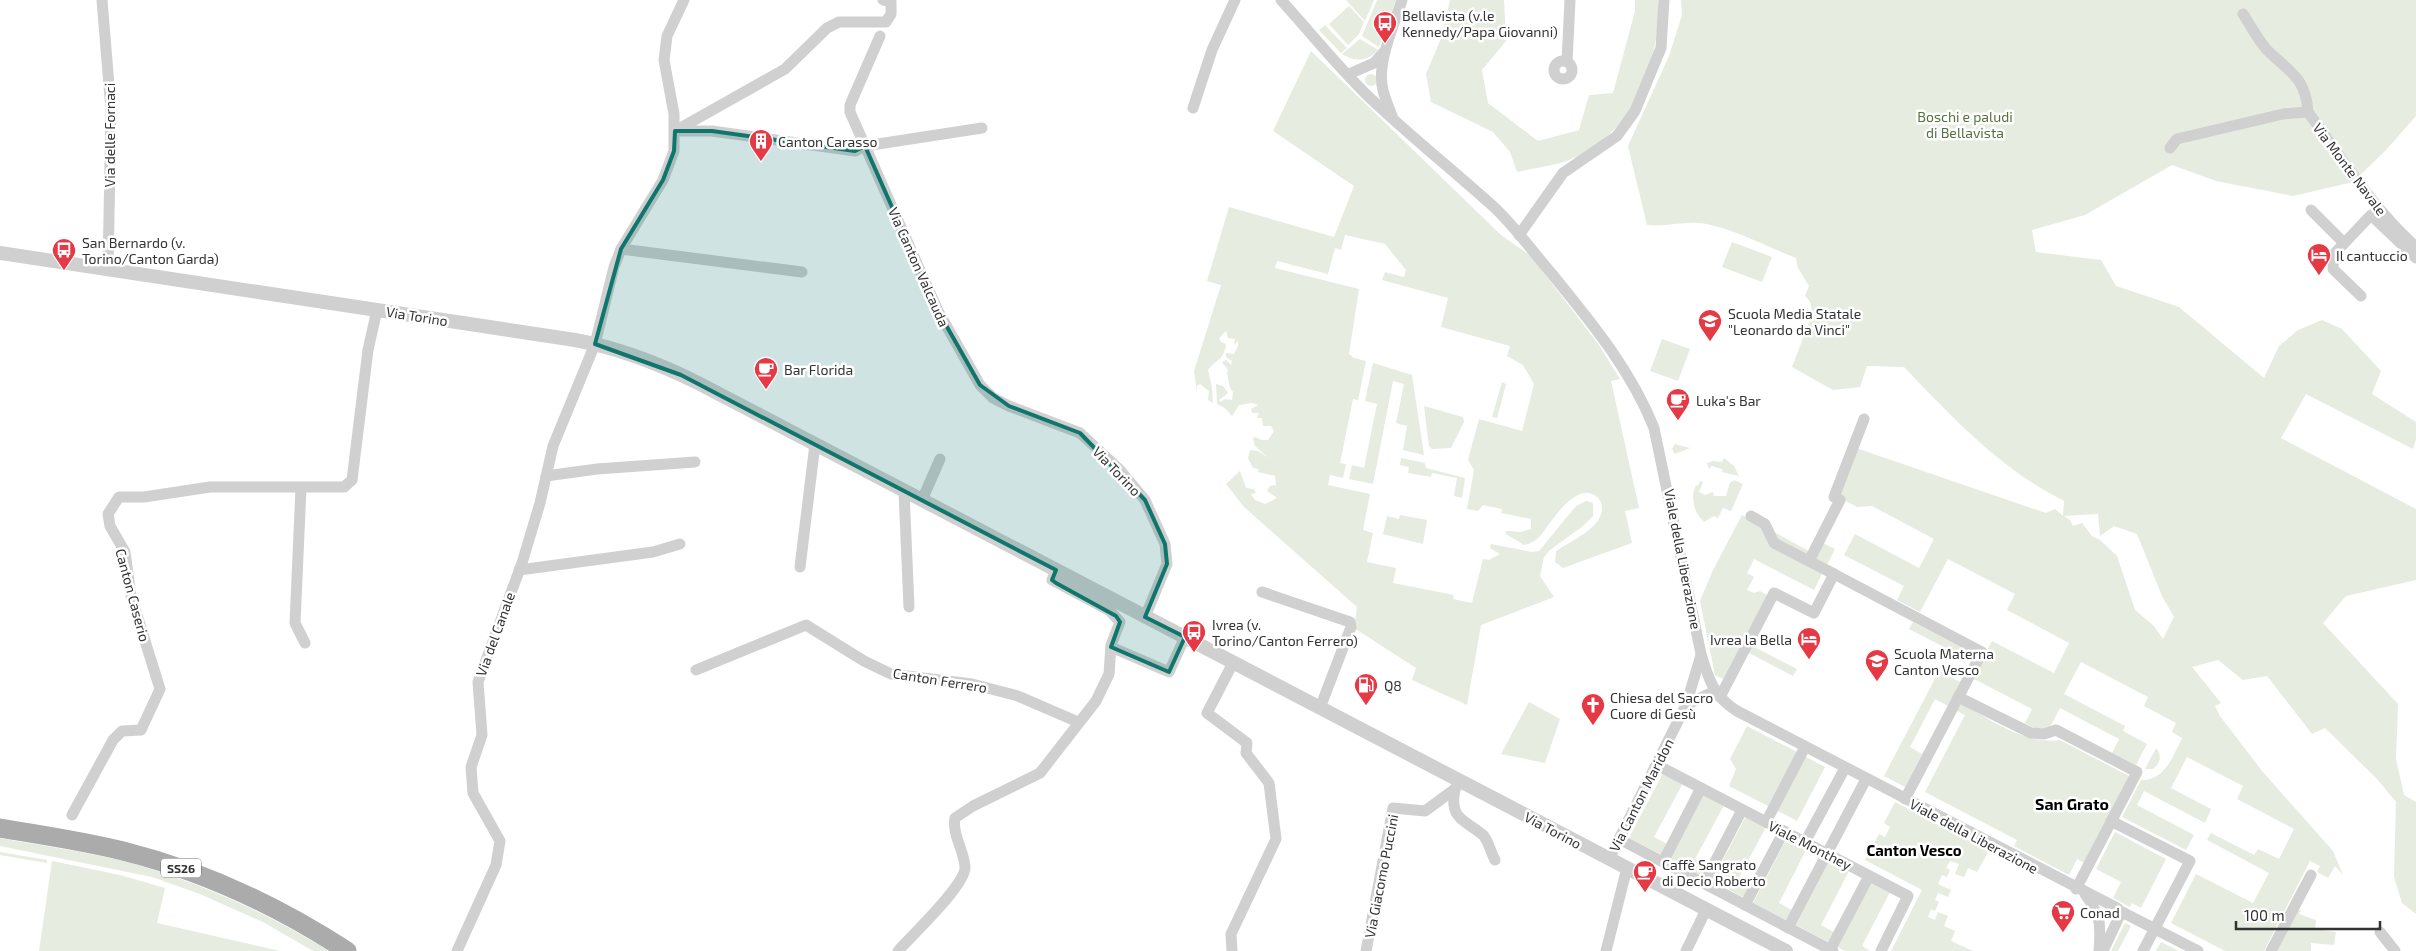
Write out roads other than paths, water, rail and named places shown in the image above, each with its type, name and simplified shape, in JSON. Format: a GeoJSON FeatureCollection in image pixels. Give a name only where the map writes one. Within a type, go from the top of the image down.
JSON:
{"type":"FeatureCollection","features":[{"type":"Feature","properties":{"kind":"main road","name":"SS26"},"geometry":{"type":"LineString","coordinates":[[0,828],[122,851],[189,871],[270,906],[347,951]]}},
{"type":"Feature","properties":{"kind":"street","name":"Via delle Fornaci"},"geometry":{"type":"LineString","coordinates":[[102,0],[111,110],[108,270]]}},
{"type":"Feature","properties":{"kind":"street"},"geometry":{"type":"LineString","coordinates":[[595,344],[614,267],[621,249],[663,180],[674,151],[675,131],[664,60],[667,36],[684,0]]}},
{"type":"Feature","properties":{"kind":"street"},"geometry":{"type":"LineString","coordinates":[[675,131],[785,69],[828,28],[839,22],[886,22],[891,14],[891,2],[883,0]]}},
{"type":"Feature","properties":{"kind":"street"},"geometry":{"type":"LineString","coordinates":[[1193,108],[1212,50],[1235,0]]}},
{"type":"Feature","properties":{"kind":"street","name":"Viale della Liberazione"},"geometry":{"type":"LineString","coordinates":[[1281,0],[1333,62],[1349,74],[1394,120],[1496,210],[1519,235],[1610,348],[1644,403],[1654,428],[1663,461],[1701,654],[1710,683],[1717,694],[1737,711],[2198,951]]}},
{"type":"Feature","properties":{"kind":"street"},"geometry":{"type":"LineString","coordinates":[[1394,120],[1382,89],[1385,51],[1402,0]]}},
{"type":"Feature","properties":{"kind":"street"},"geometry":{"type":"LineString","coordinates":[[1567,62],[1570,0]]}},
{"type":"Feature","properties":{"kind":"street"},"geometry":{"type":"LineString","coordinates":[[1519,235],[1563,173],[1618,136],[1635,111],[1661,48],[1664,0]]}},
{"type":"Feature","properties":{"kind":"street","name":"Via Monte Navale"},"geometry":{"type":"LineString","coordinates":[[2243,14],[2266,49],[2301,82],[2307,97],[2308,112],[2376,204],[2416,247]]}},
{"type":"Feature","properties":{"kind":"street","name":"Via Canton Valcauda"},"geometry":{"type":"LineString","coordinates":[[880,36],[850,105],[850,112],[938,311],[980,385]]}},
{"type":"Feature","properties":{"kind":"street"},"geometry":{"type":"LineString","coordinates":[[1349,74],[1374,63],[1385,51]]}},
{"type":"Feature","properties":{"kind":"street"},"geometry":{"type":"LineString","coordinates":[[2170,148],[2177,139],[2283,114],[2308,112]]}},
{"type":"Feature","properties":{"kind":"street"},"geometry":{"type":"LineString","coordinates":[[675,131],[712,131],[855,151],[865,146],[982,128]]}},
{"type":"Feature","properties":{"kind":"street"},"geometry":{"type":"LineString","coordinates":[[2310,210],[2344,243]]}},
{"type":"Feature","properties":{"kind":"street","name":"Via Monte Navale"},"geometry":{"type":"LineString","coordinates":[[2361,296],[2333,269],[2334,254],[2371,215],[2416,258]]}},
{"type":"Feature","properties":{"kind":"street"},"geometry":{"type":"LineString","coordinates":[[621,249],[802,272]]}},
{"type":"Feature","properties":{"kind":"street","name":"Via Torino"},"geometry":{"type":"LineString","coordinates":[[0,253],[595,344],[621,350],[662,366],[1320,708],[1457,785],[1627,868],[1786,951]]}},
{"type":"Feature","properties":{"kind":"street","name":"Canton Caserio"},"geometry":{"type":"LineString","coordinates":[[72,815],[113,740],[122,731],[141,730],[160,689],[131,596],[125,552],[110,526],[108,514],[113,504],[119,497],[144,498],[210,487],[344,487],[352,480],[368,350],[377,310]]}},
{"type":"Feature","properties":{"kind":"street","name":"Via del Canale"},"geometry":{"type":"LineString","coordinates":[[457,951],[496,865],[500,841],[474,793],[471,767],[482,735],[478,682],[519,570],[553,446],[566,409],[595,344]]}},
{"type":"Feature","properties":{"kind":"street","name":"Via Torino"},"geometry":{"type":"LineString","coordinates":[[980,385],[993,398],[1009,406],[1080,433],[1118,469],[1145,500],[1165,544],[1167,564],[1145,617]]}},
{"type":"Feature","properties":{"kind":"street"},"geometry":{"type":"LineString","coordinates":[[1809,561],[1840,500],[1834,497],[1864,419]]}},
{"type":"Feature","properties":{"kind":"street"},"geometry":{"type":"LineString","coordinates":[[800,567],[815,444]]}},
{"type":"Feature","properties":{"kind":"street"},"geometry":{"type":"LineString","coordinates":[[922,500],[940,459]]}},
{"type":"Feature","properties":{"kind":"street"},"geometry":{"type":"LineString","coordinates":[[546,476],[597,469],[695,462]]}},
{"type":"Feature","properties":{"kind":"street"},"geometry":{"type":"LineString","coordinates":[[301,488],[295,624],[305,643]]}},
{"type":"Feature","properties":{"kind":"street"},"geometry":{"type":"LineString","coordinates":[[904,491],[908,608]]}},
{"type":"Feature","properties":{"kind":"street"},"geometry":{"type":"LineString","coordinates":[[1751,516],[1765,524],[1774,543],[1982,652],[1905,800]]}},
{"type":"Feature","properties":{"kind":"street"},"geometry":{"type":"LineString","coordinates":[[519,570],[653,552],[680,544]]}},
{"type":"Feature","properties":{"kind":"street"},"geometry":{"type":"LineString","coordinates":[[898,951],[962,879],[965,868],[954,826],[955,818],[973,806],[1040,773],[1096,701],[1109,674],[1111,648],[1120,622],[1110,611],[1052,580],[1056,570]]}},
{"type":"Feature","properties":{"kind":"street"},"geometry":{"type":"LineString","coordinates":[[1686,705],[1717,694],[1774,593],[1814,614],[1834,574]]}},
{"type":"Feature","properties":{"kind":"street"},"geometry":{"type":"LineString","coordinates":[[1262,592],[1348,621],[1351,625],[1320,708]]}},
{"type":"Feature","properties":{"kind":"street","name":"Canton Ferrero"},"geometry":{"type":"LineString","coordinates":[[696,670],[806,625],[864,661],[890,674],[982,686],[1018,696],[1078,722]]}},
{"type":"Feature","properties":{"kind":"street"},"geometry":{"type":"LineString","coordinates":[[1111,648],[1170,672],[1185,637]]}},
{"type":"Feature","properties":{"kind":"street","name":"Via Canton Maridon"},"geometry":{"type":"LineString","coordinates":[[1609,859],[1686,705],[1701,654]]}},
{"type":"Feature","properties":{"kind":"street"},"geometry":{"type":"LineString","coordinates":[[1232,951],[1231,934],[1276,839],[1269,783],[1246,753],[1247,742],[1208,713],[1233,663]]}},
{"type":"Feature","properties":{"kind":"street"},"geometry":{"type":"LineString","coordinates":[[1958,697],[2031,734],[2044,734],[2056,730],[2137,772],[2111,821],[2081,891]]}},
{"type":"Feature","properties":{"kind":"street"},"geometry":{"type":"LineString","coordinates":[[1766,822],[1805,747]]}},
{"type":"Feature","properties":{"kind":"street","name":"Viale Monthey"},"geometry":{"type":"LineString","coordinates":[[1657,765],[1908,896],[1881,951]]}},
{"type":"Feature","properties":{"kind":"street"},"geometry":{"type":"LineString","coordinates":[[1805,842],[1845,768]]}},
{"type":"Feature","properties":{"kind":"street"},"geometry":{"type":"LineString","coordinates":[[1788,928],[1866,779]]}},
{"type":"Feature","properties":{"kind":"street"},"geometry":{"type":"LineString","coordinates":[[1457,785],[1452,802],[1456,814],[1466,824],[1484,836],[1494,860]]}},
{"type":"Feature","properties":{"kind":"street","name":"Via Giacomo Puccini"},"geometry":{"type":"LineString","coordinates":[[1366,951],[1393,808],[1425,810],[1457,785]]}},
{"type":"Feature","properties":{"kind":"street"},"geometry":{"type":"LineString","coordinates":[[1663,862],[1702,788]]}},
{"type":"Feature","properties":{"kind":"street"},"geometry":{"type":"LineString","coordinates":[[1704,883],[1742,810]]}},
{"type":"Feature","properties":{"kind":"street"},"geometry":{"type":"LineString","coordinates":[[2111,821],[2190,861],[2143,951]]}},
{"type":"Feature","properties":{"kind":"street"},"geometry":{"type":"LineString","coordinates":[[1746,905],[1784,832]]}},
{"type":"Feature","properties":{"kind":"street"},"geometry":{"type":"LineString","coordinates":[[1619,839],[1832,950],[1869,876]]}},
{"type":"Feature","properties":{"kind":"street"},"geometry":{"type":"LineString","coordinates":[[1610,949],[1627,868]]}},
{"type":"Feature","properties":{"kind":"street"},"geometry":{"type":"LineString","coordinates":[[2271,951],[2311,875]]}},
{"type":"Feature","properties":{"kind":"street","name":"Viale della Liberazione"},"geometry":{"type":"LineString","coordinates":[[2081,891],[2099,915],[2098,951]]}},
{"type":"Feature","properties":{"kind":"street"},"geometry":{"type":"LineString","coordinates":[[1686,951],[1706,910]]}},
{"type":"Feature","properties":{"kind":"street"},"geometry":{"type":"LineString","coordinates":[[2103,951],[2120,911]]}},
{"type":"Feature","properties":{"kind":"street"},"geometry":{"type":"LineString","coordinates":[[2380,932],[2395,951]]}},
{"type":"Feature","properties":{"kind":"place","name":"Bellavista (v.le Kennedy/Papa Giovanni)"},"geometry":{"type":"Point","coordinates":[1385,44]}},
{"type":"Feature","properties":{"kind":"place","name":"Canton Carasso"},"geometry":{"type":"Point","coordinates":[761,162]}},
{"type":"Feature","properties":{"kind":"place","name":"San Bernardo (v. Torino/Canton Garda)"},"geometry":{"type":"Point","coordinates":[64,271]}},
{"type":"Feature","properties":{"kind":"place","name":"Il cantuccio"},"geometry":{"type":"Point","coordinates":[2319,276]}},
{"type":"Feature","properties":{"kind":"place","name":"Scuola Media Statale \"Leonardo da Vinci\""},"geometry":{"type":"Point","coordinates":[1710,342]}},
{"type":"Feature","properties":{"kind":"place","name":"Bar Florida"},"geometry":{"type":"Point","coordinates":[766,390]}},
{"type":"Feature","properties":{"kind":"place","name":"Luka's Bar"},"geometry":{"type":"Point","coordinates":[1678,421]}},
{"type":"Feature","properties":{"kind":"place","name":"Ivrea (v. Torino/Canton Ferrero)"},"geometry":{"type":"Point","coordinates":[1194,653]}},
{"type":"Feature","properties":{"kind":"place","name":"Ivrea la Bella"},"geometry":{"type":"Point","coordinates":[1809,660]}},
{"type":"Feature","properties":{"kind":"place","name":"Scuola Materna Canton Vesco"},"geometry":{"type":"Point","coordinates":[1877,682]}},
{"type":"Feature","properties":{"kind":"place","name":"Q8"},"geometry":{"type":"Point","coordinates":[1366,706]}},
{"type":"Feature","properties":{"kind":"place","name":"Chiesa del Sacro Cuore di Gesù"},"geometry":{"type":"Point","coordinates":[1593,726]}},
{"type":"Feature","properties":{"kind":"place","name":"Caffè Sangrato di Decio Roberto"},"geometry":{"type":"Point","coordinates":[1645,893]}},
{"type":"Feature","properties":{"kind":"place","name":"Conad"},"geometry":{"type":"Point","coordinates":[2063,933]}},
{"type":"Feature","properties":{"kind":"district","name":"San Grato"},"geometry":{"type":"Point","coordinates":[2072,803]}},
{"type":"Feature","properties":{"kind":"district","name":"Canton Vesco"},"geometry":{"type":"Point","coordinates":[1914,850]}},
{"type":"Feature","properties":{"kind":"park label","name":"Boschi e paludi di Bellavista"},"geometry":{"type":"Point","coordinates":[1965,124]}}]}
